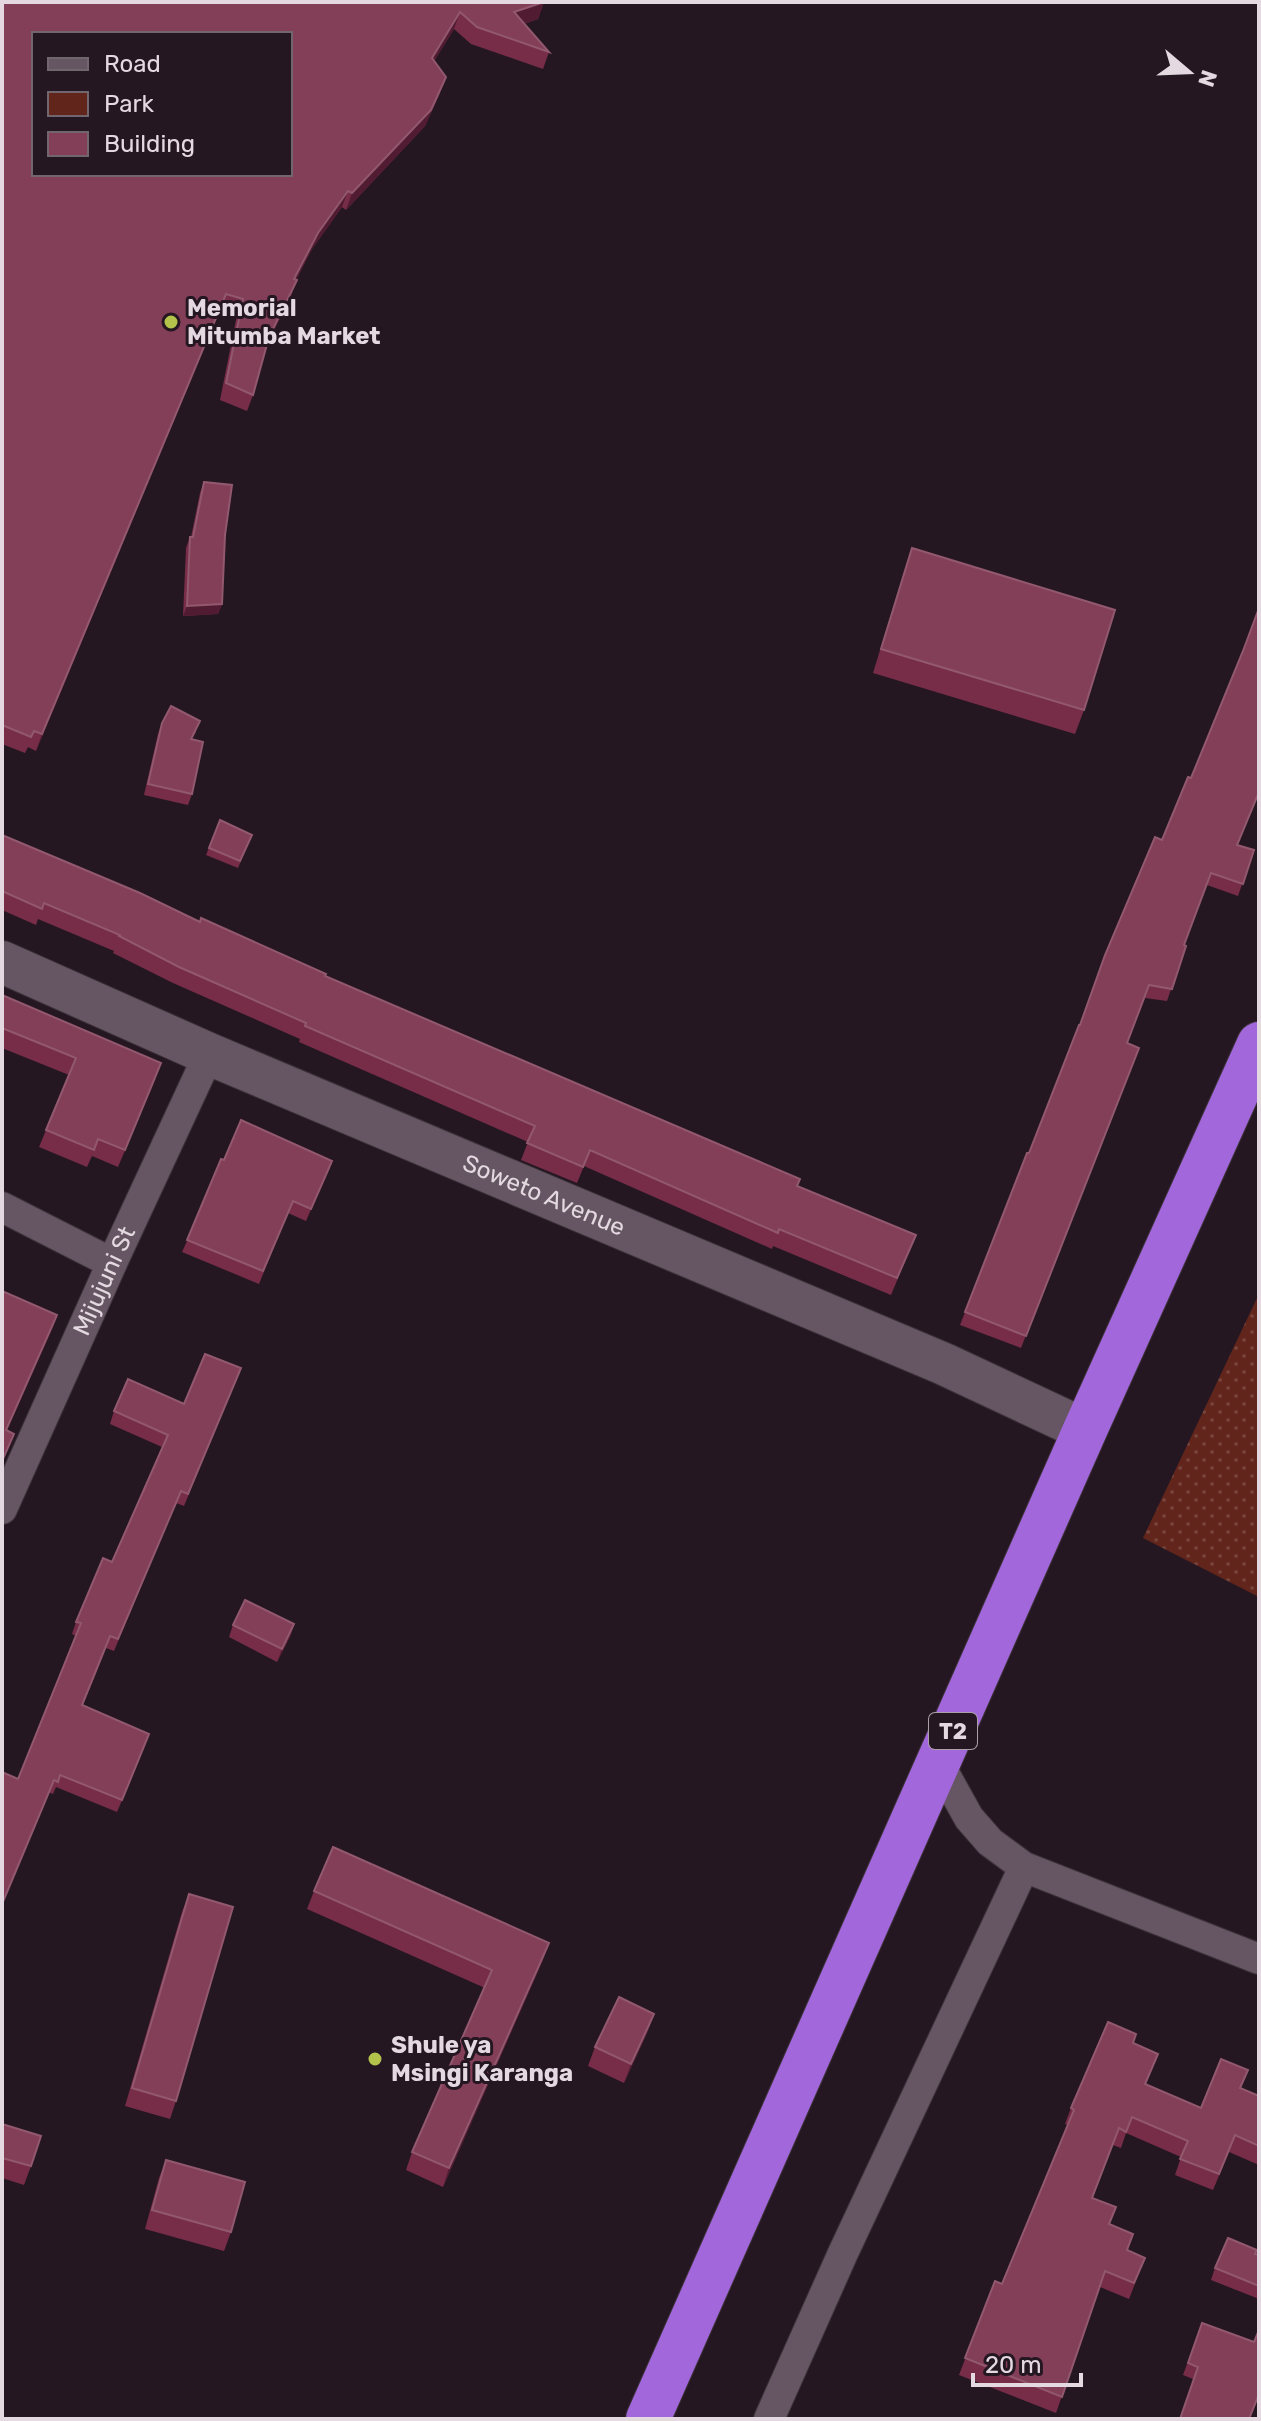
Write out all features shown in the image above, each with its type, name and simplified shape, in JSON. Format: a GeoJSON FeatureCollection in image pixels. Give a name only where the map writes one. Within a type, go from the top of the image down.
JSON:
{"type":"FeatureCollection","features":[{"type":"Feature","properties":{"kind":"highway","name":"T2"},"geometry":{"type":"LineString","coordinates":[[648,2419],[1259,1044]]}},
{"type":"Feature","properties":{"kind":"street","name":"Soweto Avenue"},"geometry":{"type":"LineString","coordinates":[[2,962],[209,1054],[944,1364],[1085,1430]]}},
{"type":"Feature","properties":{"kind":"street","name":"Mijujuni St"},"geometry":{"type":"LineString","coordinates":[[2,1509],[209,1054]]}},
{"type":"Feature","properties":{"kind":"street"},"geometry":{"type":"LineString","coordinates":[[2,1207],[112,1263]]}},
{"type":"Feature","properties":{"kind":"street"},"geometry":{"type":"LineString","coordinates":[[939,1764],[969,1818],[990,1842],[1024,1867],[1259,1959]]}},
{"type":"Feature","properties":{"kind":"street"},"geometry":{"type":"LineString","coordinates":[[769,2419],[843,2253],[1024,1867]]}},
{"type":"Feature","properties":{"kind":"green space"},"geometry":{"type":"Polygon","coordinates":[[[1259,1294],[1259,1597],[1143,1538],[1259,1294]]]}},
{"type":"Feature","properties":{"kind":"building"},"geometry":{"type":"Polygon","coordinates":[[[2,2],[544,2],[514,12],[549,52],[477,27],[460,12],[432,58],[446,77],[431,110],[352,193],[348,191],[318,233],[269,337],[253,395],[226,383],[243,299],[226,294],[42,734],[34,731],[31,737],[2,725],[2,2]]]}},
{"type":"Feature","properties":{"kind":"building"},"geometry":{"type":"Polygon","coordinates":[[[204,482],[232,485],[225,535],[222,604],[187,606],[190,537],[193,537],[204,482]]]}},
{"type":"Feature","properties":{"kind":"building"},"geometry":{"type":"Polygon","coordinates":[[[912,548],[1115,610],[1084,710],[881,649],[912,548]]]}},
{"type":"Feature","properties":{"kind":"building"},"geometry":{"type":"Polygon","coordinates":[[[1259,608],[1259,792],[1237,845],[1254,850],[1243,884],[1211,873],[1184,945],[1172,989],[1149,985],[1127,1043],[1139,1048],[1026,1336],[965,1312],[1105,955],[1155,837],[1162,840],[1188,777],[1191,778],[1259,608]]]}},
{"type":"Feature","properties":{"kind":"building"},"geometry":{"type":"Polygon","coordinates":[[[171,706],[200,721],[191,739],[203,742],[192,794],[148,784],[162,723],[171,706]]]}},
{"type":"Feature","properties":{"kind":"building"},"geometry":{"type":"Polygon","coordinates":[[[220,820],[252,835],[240,861],[209,848],[220,820]]]}},
{"type":"Feature","properties":{"kind":"building"},"geometry":{"type":"Polygon","coordinates":[[[2,835],[140,893],[200,922],[201,918],[325,976],[800,1179],[797,1186],[916,1235],[897,1278],[779,1229],[778,1233],[590,1150],[583,1167],[527,1143],[535,1126],[305,1026],[306,1023],[179,967],[120,935],[44,903],[42,909],[2,891],[2,835]]]}},
{"type":"Feature","properties":{"kind":"building"},"geometry":{"type":"Polygon","coordinates":[[[2,995],[161,1063],[125,1150],[98,1139],[94,1150],[46,1130],[76,1058],[2,1028],[2,995]]]}},
{"type":"Feature","properties":{"kind":"building"},"geometry":{"type":"Polygon","coordinates":[[[241,1120],[332,1161],[311,1209],[293,1201],[263,1271],[187,1240],[241,1120]]]}},
{"type":"Feature","properties":{"kind":"building"},"geometry":{"type":"Polygon","coordinates":[[[2,1291],[57,1315],[6,1430],[14,1434],[2,1461],[2,1291]]]}},
{"type":"Feature","properties":{"kind":"building"},"geometry":{"type":"Polygon","coordinates":[[[205,1354],[241,1368],[188,1494],[181,1491],[118,1639],[110,1636],[82,1705],[149,1734],[122,1800],[60,1775],[58,1782],[54,1780],[2,1904],[2,1772],[18,1779],[81,1623],[76,1622],[103,1558],[112,1562],[168,1435],[114,1411],[128,1379],[184,1404],[205,1354]]]}},
{"type":"Feature","properties":{"kind":"building"},"geometry":{"type":"Polygon","coordinates":[[[245,1600],[294,1624],[282,1649],[233,1625],[245,1600]]]}},
{"type":"Feature","properties":{"kind":"building"},"geometry":{"type":"Polygon","coordinates":[[[333,1847],[549,1943],[449,2168],[412,2152],[492,1970],[314,1891],[333,1847]]]}},
{"type":"Feature","properties":{"kind":"building"},"geometry":{"type":"Polygon","coordinates":[[[189,1894],[233,1907],[176,2101],[132,2088],[189,1894]]]}},
{"type":"Feature","properties":{"kind":"building"},"geometry":{"type":"Polygon","coordinates":[[[619,1997],[654,2014],[631,2064],[595,2047],[619,1997]]]}},
{"type":"Feature","properties":{"kind":"building"},"geometry":{"type":"Polygon","coordinates":[[[1108,2022],[1136,2034],[1133,2043],[1158,2054],[1145,2084],[1201,2108],[1221,2059],[1248,2070],[1240,2088],[1259,2096],[1259,2146],[1235,2135],[1219,2174],[1180,2159],[1188,2141],[1132,2117],[1126,2132],[1119,2128],[1092,2198],[1116,2207],[1109,2224],[1133,2234],[1127,2250],[1145,2258],[1134,2283],[1105,2271],[1062,2397],[965,2358],[995,2281],[1002,2284],[1108,2022]]]}},
{"type":"Feature","properties":{"kind":"building"},"geometry":{"type":"Polygon","coordinates":[[[2,2124],[41,2136],[31,2166],[2,2158],[2,2124]]]}},
{"type":"Feature","properties":{"kind":"building"},"geometry":{"type":"Polygon","coordinates":[[[166,2160],[245,2182],[231,2232],[152,2210],[166,2160]]]}},
{"type":"Feature","properties":{"kind":"building"},"geometry":{"type":"Polygon","coordinates":[[[1228,2238],[1257,2250],[1259,2286],[1215,2268],[1228,2238]]]}},
{"type":"Feature","properties":{"kind":"building"},"geometry":{"type":"Polygon","coordinates":[[[1202,2323],[1254,2342],[1259,2330],[1259,2394],[1249,2419],[1180,2419],[1198,2367],[1188,2363],[1202,2323]]]}},
{"type":"Feature","properties":{"kind":"place","name":"Memorial Mitumba Market"},"geometry":{"type":"Point","coordinates":[171,322]}},
{"type":"Feature","properties":{"kind":"place","name":"Shule ya Msingi Karanga"},"geometry":{"type":"Point","coordinates":[375,2059]}}]}
